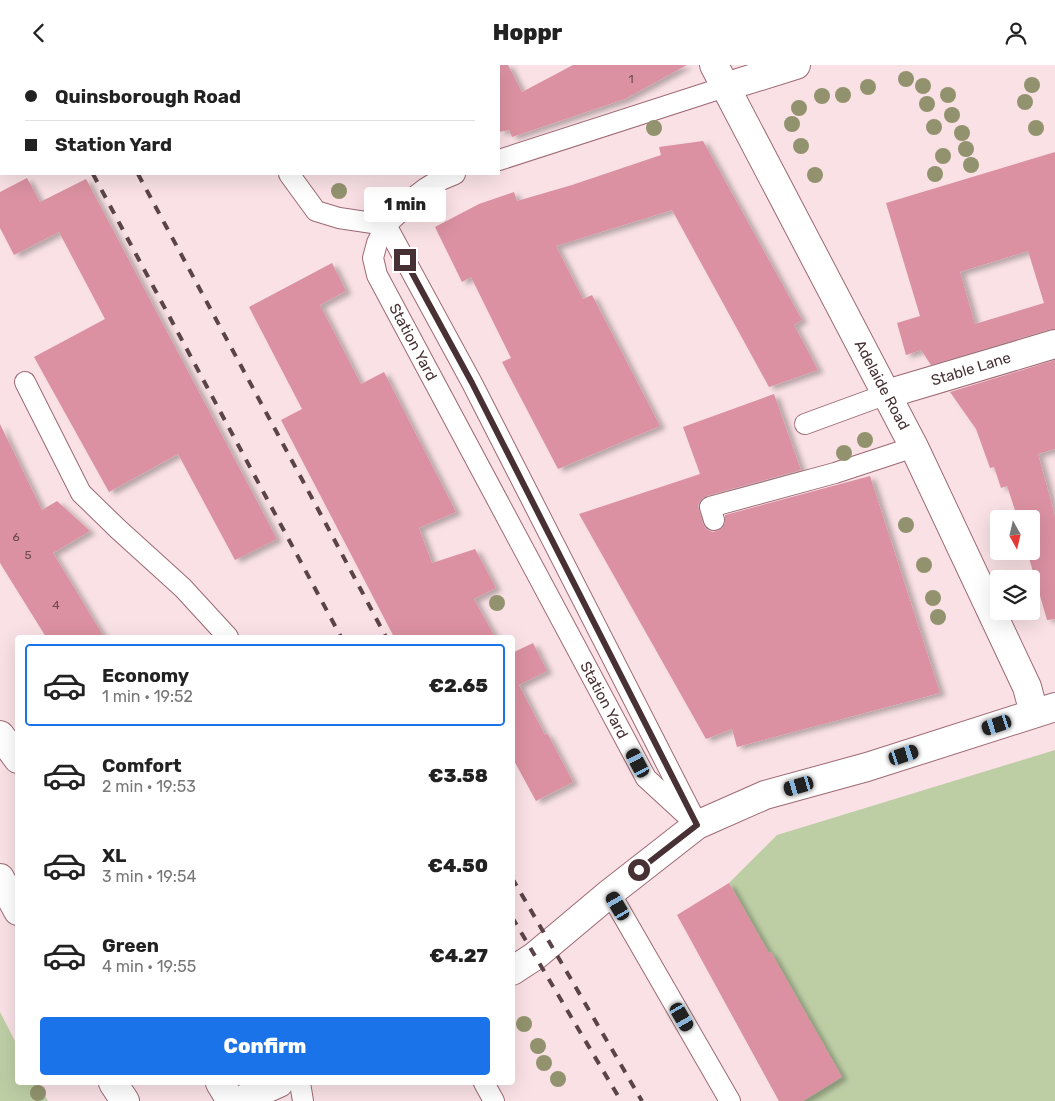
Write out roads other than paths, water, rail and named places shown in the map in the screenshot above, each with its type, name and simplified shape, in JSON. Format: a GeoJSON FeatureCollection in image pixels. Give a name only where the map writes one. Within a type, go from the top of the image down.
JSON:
{"type":"FeatureCollection","features":[{"type":"Feature","properties":{"kind":"street"},"geometry":{"type":"LineString","coordinates":[[719,76],[796,65]]}},
{"type":"Feature","properties":{"kind":"street","name":"Adelaide Road"},"geometry":{"type":"LineString","coordinates":[[719,76],[914,447],[1027,687],[1045,710]]}},
{"type":"Feature","properties":{"kind":"street","name":"Stable Lane"},"geometry":{"type":"LineString","coordinates":[[886,394],[1055,344]]}},
{"type":"Feature","properties":{"kind":"street"},"geometry":{"type":"LineString","coordinates":[[515,969],[535,956],[610,893],[697,825],[765,795],[867,767],[1045,710]]}},
{"type":"Feature","properties":{"kind":"street"},"geometry":{"type":"LineString","coordinates":[[0,735],[15,755]]}},
{"type":"Feature","properties":{"kind":"street"},"geometry":{"type":"LineString","coordinates":[[0,878],[15,906]]}},
{"type":"Feature","properties":{"kind":"street"},"geometry":{"type":"LineString","coordinates":[[114,1085],[125,1101]]}},
{"type":"Feature","properties":{"kind":"street"},"geometry":{"type":"LineString","coordinates":[[221,1085],[231,1101]]}},
{"type":"Feature","properties":{"kind":"street"},"geometry":{"type":"LineString","coordinates":[[239,1101],[275,1085]]}},
{"type":"Feature","properties":{"kind":"lane"},"geometry":{"type":"LineString","coordinates":[[500,160],[719,76]]}},
{"type":"Feature","properties":{"kind":"lane"},"geometry":{"type":"LineString","coordinates":[[290,175],[316,211],[339,218],[386,225]]}},
{"type":"Feature","properties":{"kind":"lane","name":"Station Yard"},"geometry":{"type":"LineString","coordinates":[[453,175],[436,182],[410,201],[386,225],[377,243],[373,258],[377,275],[646,778],[697,825]]}},
{"type":"Feature","properties":{"kind":"lane","name":"Station Yard"},"geometry":{"type":"LineString","coordinates":[[386,225],[472,383],[697,825]]}},
{"type":"Feature","properties":{"kind":"lane"},"geometry":{"type":"LineString","coordinates":[[25,382],[81,493],[183,588],[226,635]]}},
{"type":"Feature","properties":{"kind":"lane"},"geometry":{"type":"LineString","coordinates":[[805,424],[886,394]]}},
{"type":"Feature","properties":{"kind":"lane"},"geometry":{"type":"LineString","coordinates":[[714,519],[710,507],[835,473],[914,447]]}},
{"type":"Feature","properties":{"kind":"lane"},"geometry":{"type":"LineString","coordinates":[[610,893],[730,1101]]}},
{"type":"Feature","properties":{"kind":"lane"},"geometry":{"type":"LineString","coordinates":[[300,1085],[303,1101]]}},
{"type":"Feature","properties":{"kind":"lane"},"geometry":{"type":"LineString","coordinates":[[485,1085],[494,1101]]}},
{"type":"Feature","properties":{"kind":"railway"},"geometry":{"type":"LineString","coordinates":[[94,175],[340,635]]}},
{"type":"Feature","properties":{"kind":"railway"},"geometry":{"type":"LineString","coordinates":[[139,175],[385,635]]}},
{"type":"Feature","properties":{"kind":"railway"},"geometry":{"type":"LineString","coordinates":[[515,883],[642,1101]]}},
{"type":"Feature","properties":{"kind":"railway"},"geometry":{"type":"LineString","coordinates":[[515,922],[621,1101]]}}]}
